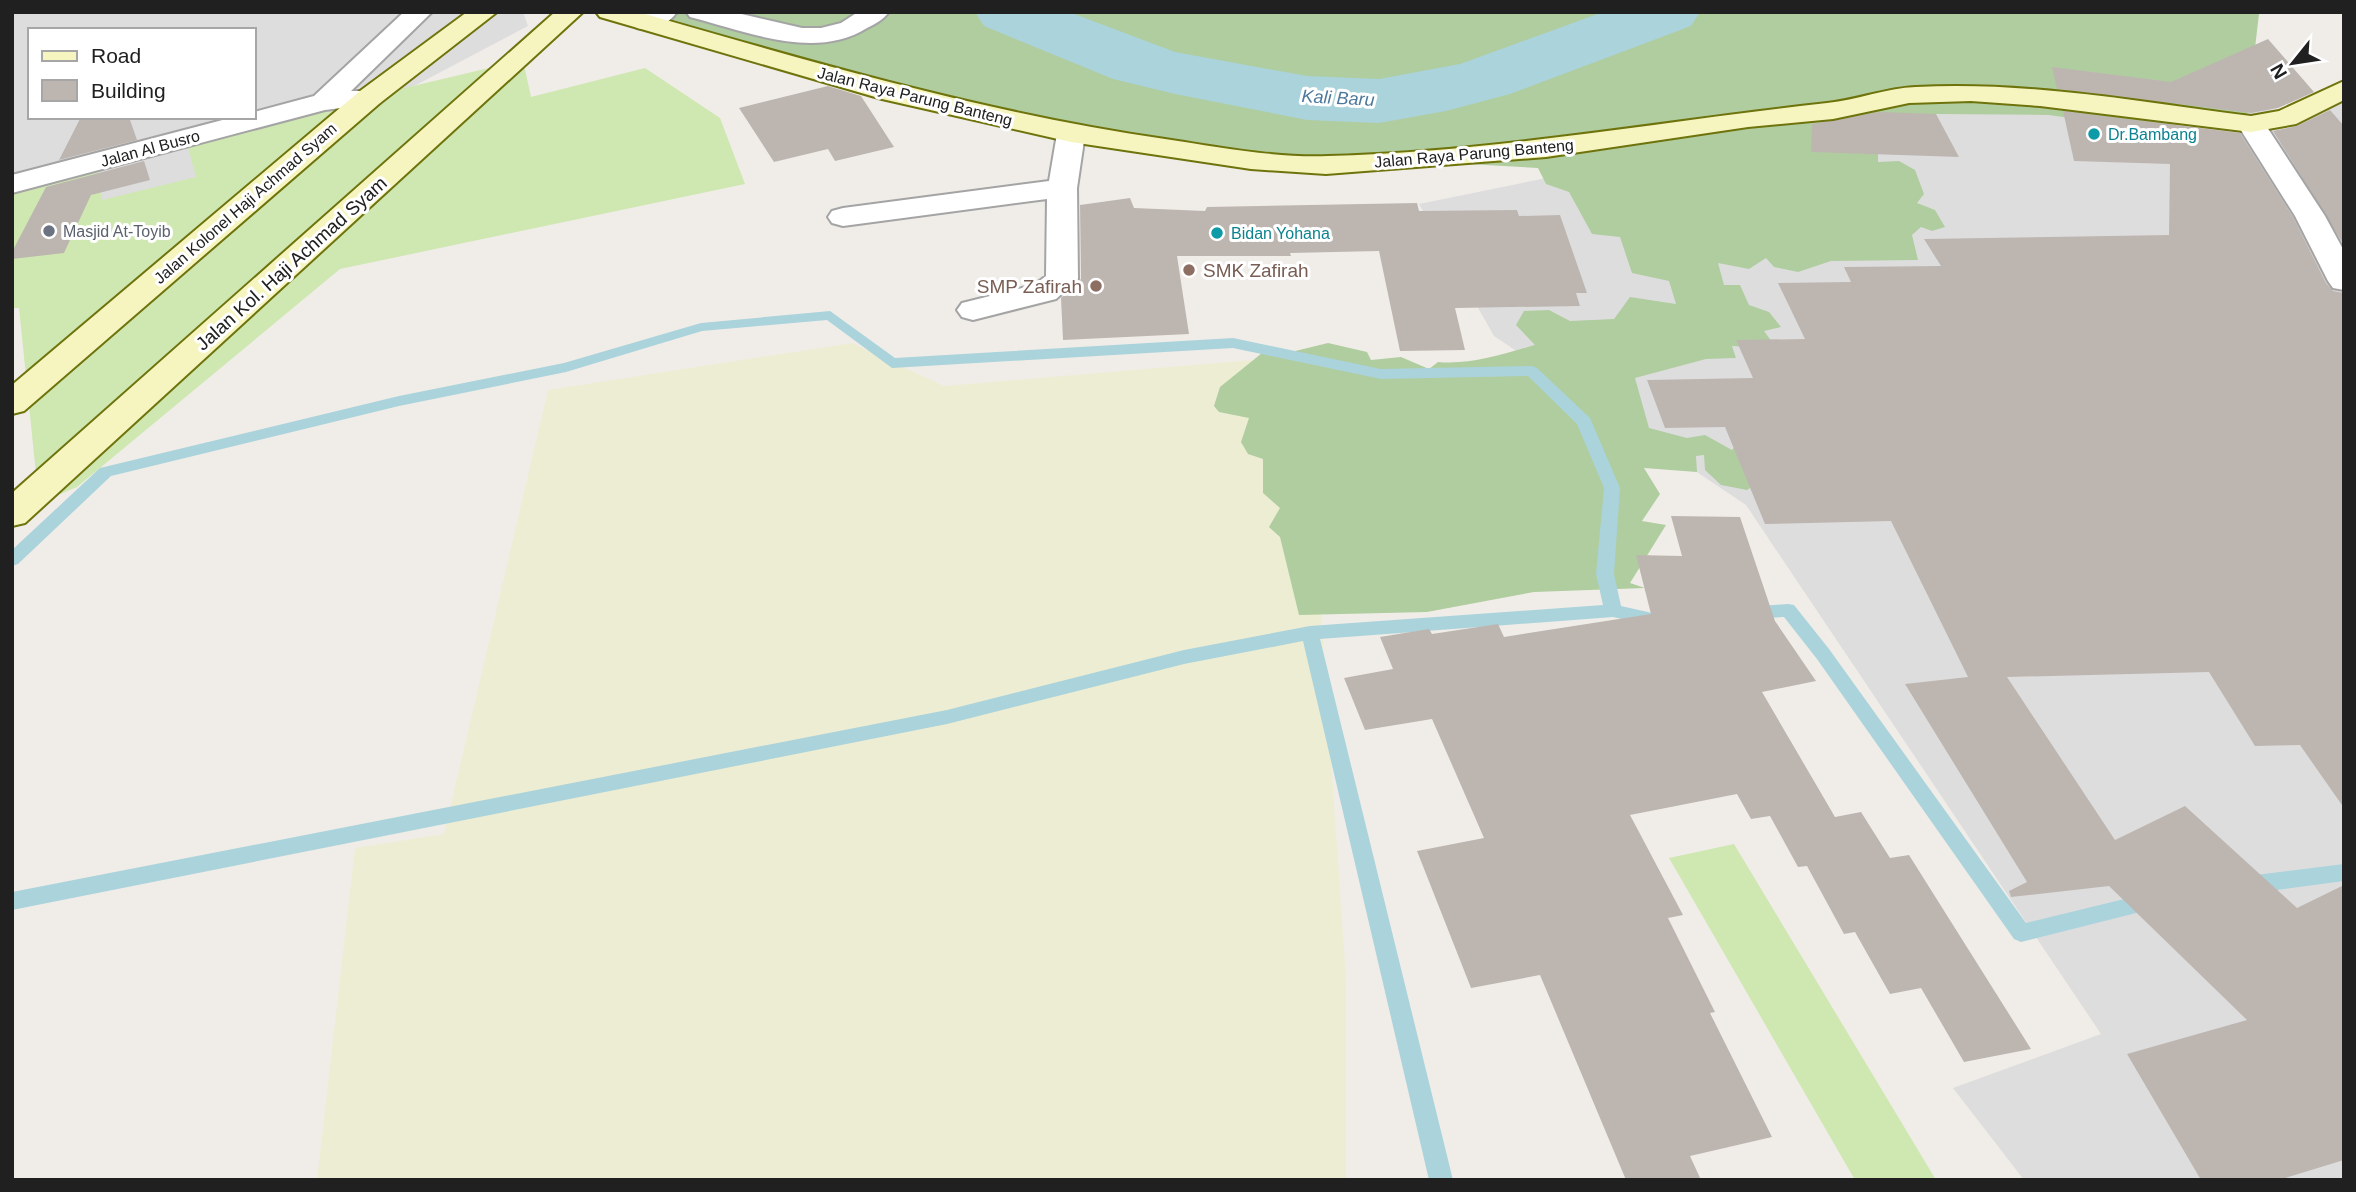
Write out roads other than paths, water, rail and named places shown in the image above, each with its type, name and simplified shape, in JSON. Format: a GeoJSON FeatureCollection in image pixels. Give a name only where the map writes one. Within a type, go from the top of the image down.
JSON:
{"type":"FeatureCollection","features":[{"type":"Feature","properties":{"kind":"street"},"geometry":{"type":"LineString","coordinates":[[324,102],[418,12]]}},
{"type":"Feature","properties":{"kind":"street","name":"Jalan Kolonel Haji Achmad Syam"},"geometry":{"type":"LineString","coordinates":[[12,403],[370,97],[485,12]]}},
{"type":"Feature","properties":{"kind":"street","name":"Jalan Kol. Haji Achmad Syam"},"geometry":{"type":"LineString","coordinates":[[12,514],[569,12]]}},
{"type":"Feature","properties":{"kind":"street","name":"Jalan Raya Parung Banteng"},"geometry":{"type":"LineString","coordinates":[[609,12],[655,18],[892,93],[1071,134],[1251,160],[1326,164],[1400,161],[1546,148],[1748,119],[1832,111],[1909,94],[1972,93],[2040,98],[2251,124],[2286,118],[2344,89]]}},
{"type":"Feature","properties":{"kind":"street"},"geometry":{"type":"LineString","coordinates":[[699,12],[802,37],[822,36],[850,28],[876,12]]}},
{"type":"Feature","properties":{"kind":"street","name":"Jalan Al Busro"},"geometry":{"type":"LineString","coordinates":[[12,184],[324,102],[370,97]]}},
{"type":"Feature","properties":{"kind":"street"},"geometry":{"type":"LineString","coordinates":[[2251,124],[2310,216],[2344,281]]}},
{"type":"Feature","properties":{"kind":"street"},"geometry":{"type":"LineString","coordinates":[[973,310],[1045,292],[1062,279],[1062,187],[1071,134]]}},
{"type":"Feature","properties":{"kind":"street"},"geometry":{"type":"LineString","coordinates":[[843,218],[1062,187]]}},
{"type":"Feature","properties":{"kind":"street"},"geometry":{"type":"LineString","coordinates":[[2310,216],[2344,218]]}},
{"type":"Feature","properties":{"kind":"waterway","name":"Kali Baru"},"geometry":{"type":"LineString","coordinates":[[1008,12],[1138,64],[1175,73],[1307,98],[1379,101],[1446,90],[1485,79],[1667,12]]}},
{"type":"Feature","properties":{"kind":"waterway"},"geometry":{"type":"LineString","coordinates":[[12,560],[106,472],[399,401],[566,367],[701,327],[830,315],[892,363],[1233,343],[1381,374],[1532,371],[1584,422],[1612,488],[1605,574],[1613,611]]}},
{"type":"Feature","properties":{"kind":"waterway"},"geometry":{"type":"LineString","coordinates":[[1749,613],[1788,610],[1823,654],[2021,933],[2153,901]]}},
{"type":"Feature","properties":{"kind":"waterway"},"geometry":{"type":"LineString","coordinates":[[1310,633],[1613,611]]}},
{"type":"Feature","properties":{"kind":"waterway"},"geometry":{"type":"LineString","coordinates":[[1613,611],[1655,620]]}},
{"type":"Feature","properties":{"kind":"waterway"},"geometry":{"type":"LineString","coordinates":[[12,901],[947,717],[1184,657],[1310,633]]}},
{"type":"Feature","properties":{"kind":"waterway"},"geometry":{"type":"LineString","coordinates":[[1310,633],[1441,1180]]}},
{"type":"Feature","properties":{"kind":"waterway"},"geometry":{"type":"LineString","coordinates":[[2247,885],[2344,872]]}},
{"type":"Feature","properties":{"kind":"place","name":"Dr.Bambang"},"geometry":{"type":"Point","coordinates":[2094,134]}},
{"type":"Feature","properties":{"kind":"place","name":"Masjid At-Toyib"},"geometry":{"type":"Point","coordinates":[49,231]}},
{"type":"Feature","properties":{"kind":"place","name":"Bidan Yohana"},"geometry":{"type":"Point","coordinates":[1217,233]}},
{"type":"Feature","properties":{"kind":"place","name":"SMK Zafirah"},"geometry":{"type":"Point","coordinates":[1189,270]}},
{"type":"Feature","properties":{"kind":"place","name":"SMP Zafirah"},"geometry":{"type":"Point","coordinates":[1096,286]}}]}
